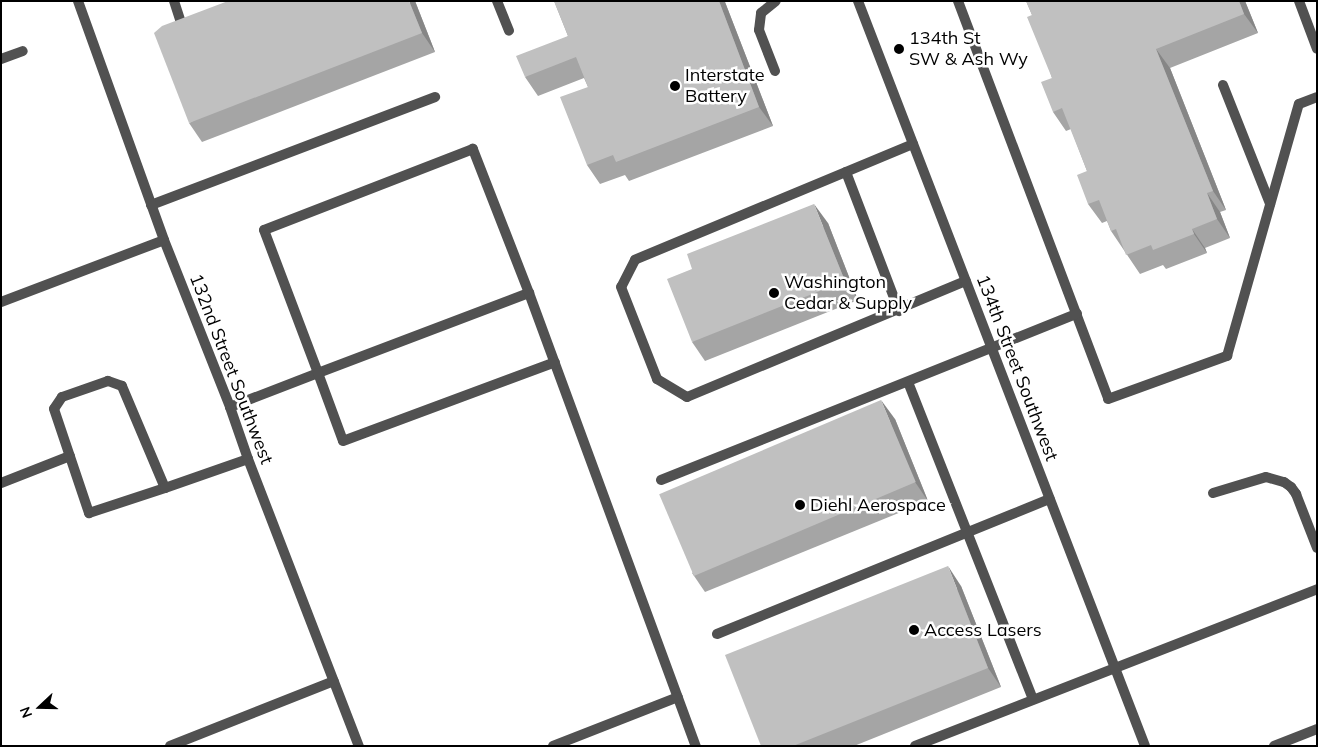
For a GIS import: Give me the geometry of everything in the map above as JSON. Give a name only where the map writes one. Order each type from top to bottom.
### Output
[{"type":"street","points":[[174,1],[186,37]]},
{"type":"street","points":[[497,1],[509,31]]},
{"type":"street","points":[[775,71],[760,30],[761,13],[776,1]]},
{"type":"street","name":"134th Street Southwest","points":[[858,1],[1146,746]]},
{"type":"street","points":[[958,1],[1108,399],[1227,356],[1299,104],[1317,97]]},
{"type":"street","points":[[1299,1],[1317,49]]},
{"type":"street","name":"132nd Street Southwest","points":[[80,2],[164,240],[230,407],[248,459],[359,746]]},
{"type":"street","points":[[1,60],[23,51]]},
{"type":"street","points":[[1223,84],[1270,204]]},
{"type":"street","points":[[152,204],[435,97]]},
{"type":"street","points":[[913,144],[635,260],[621,287],[657,379],[687,397],[899,311],[966,281]]},
{"type":"street","points":[[555,362],[343,441],[264,230],[473,149],[555,362],[696,746]]},
{"type":"street","points":[[846,172],[899,311]]},
{"type":"street","points":[[1,302],[164,240]]},
{"type":"street","points":[[230,407],[529,294]]},
{"type":"street","points":[[661,480],[1076,314]]},
{"type":"street","points":[[165,488],[122,386],[108,381],[62,397],[54,409],[89,513],[165,488],[248,459]]},
{"type":"street","points":[[908,382],[1033,699]]},
{"type":"street","points":[[1,483],[70,456]]},
{"type":"street","points":[[1213,493],[1261,478],[1276,479],[1284,482],[1296,494],[1317,548]]},
{"type":"street","points":[[717,634],[1050,498]]},
{"type":"street","points":[[915,746],[1115,666],[1317,589]]},
{"type":"street","points":[[170,746],[334,682]]},
{"type":"street","points":[[553,746],[678,697]]},
{"type":"street","points":[[1274,746],[1317,729]]},
{"type":"building","points":[[228,1],[409,1],[422,33],[189,123],[154,33],[162,26]]},
{"type":"building","name":"Interstate Battery","points":[[554,1],[719,1],[759,107],[616,162],[613,155],[587,165],[560,97],[588,87],[576,57],[525,77],[516,56],[568,36]]},
{"type":"building","points":[[1026,1],[1239,1],[1244,14],[1156,49],[1213,191],[1207,193],[1217,219],[1192,229],[1194,234],[1153,250],[1151,245],[1126,255],[1116,229],[1111,231],[1099,200],[1088,204],[1077,175],[1087,171],[1062,108],[1053,112],[1041,82],[1052,78],[1027,17],[1032,15]]},
{"type":"building","name":"Washington Cedar & Supply","points":[[814,204],[845,281],[692,342],[667,279],[692,269],[687,254]]},
{"type":"building","name":"Diehl Aerospace","points":[[881,400],[916,482],[694,576],[659,494]]},
{"type":"building","name":"Access Lasers","points":[[948,566],[988,668],[793,746],[761,746],[725,655]]},
{"type":"place","name":"134th St SW & Ash Wy","points":[[899,49]]},
{"type":"place","name":"Interstate Battery","points":[[675,86]]},
{"type":"place","name":"Washington Cedar & Supply","points":[[774,293]]},
{"type":"place","name":"Diehl Aerospace","points":[[800,505]]},
{"type":"place","name":"Access Lasers","points":[[914,630]]}]
